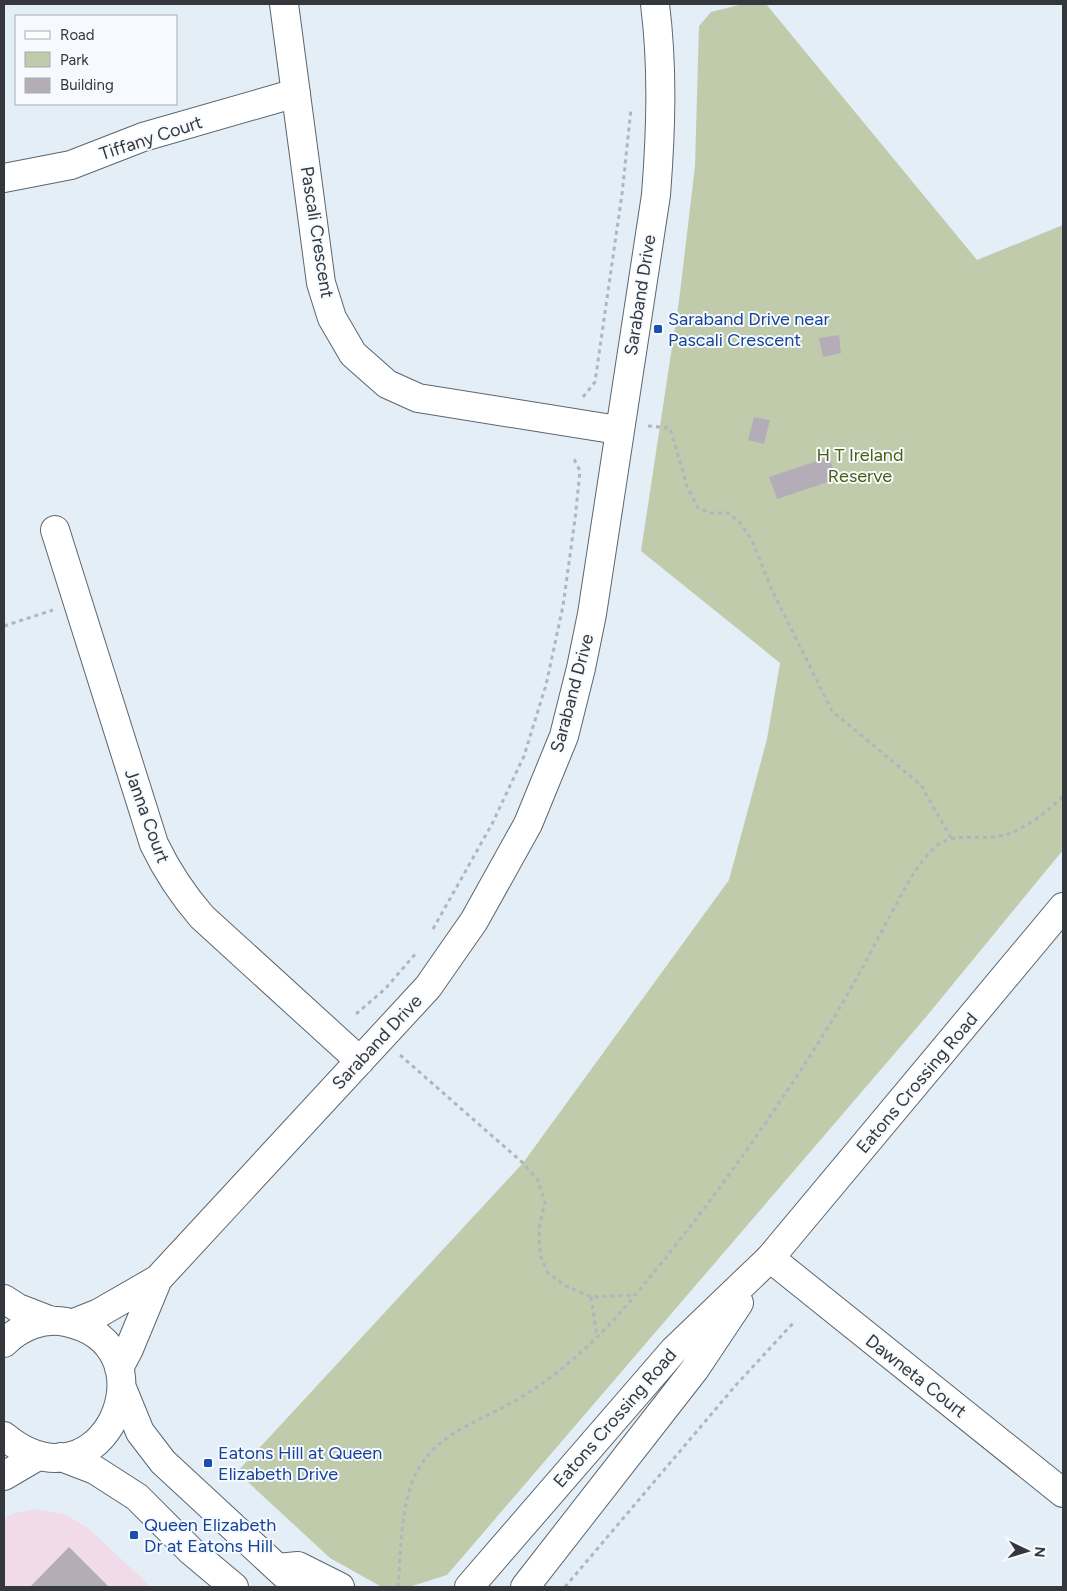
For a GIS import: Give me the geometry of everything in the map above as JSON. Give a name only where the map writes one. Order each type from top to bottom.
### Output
[{"type":"street","name":"Pascali Crescent","points":[[284,4],[321,283],[332,318],[353,354],[386,384],[418,398],[618,430]]},
{"type":"street","name":"Saraband Drive","points":[[4,1343],[12,1334],[30,1325],[62,1322],[99,1314],[158,1280],[428,987],[474,921],[528,824],[564,736],[592,614],[618,430],[656,195],[661,130],[660,50],[655,4]]},
{"type":"street","name":"Tiffany Court","points":[[4,178],[71,165],[143,137],[296,93]]},
{"type":"street","name":"Janna Court","points":[[55,530],[154,844],[166,870],[184,896],[202,917],[360,1061]]},
{"type":"street","name":"Eatons Crossing Road","points":[[524,1587],[695,1369],[770,1258],[1063,907]]},
{"type":"street","name":"Eatons Crossing Road","points":[[469,1587],[674,1350],[770,1258]]},
{"type":"street","name":"Dawneta Court","points":[[770,1258],[1063,1493]]},
{"type":"street","name":"Saraband Drive","points":[[4,1476],[49,1457],[80,1452],[98,1442],[111,1427],[119,1408],[120,1378],[129,1349],[158,1280]]},
{"type":"street","points":[[4,1298],[18,1308],[94,1333],[104,1343],[120,1378],[140,1432],[158,1457],[298,1587]]},
{"type":"street","points":[[4,1436],[18,1448],[95,1470],[137,1497],[191,1552],[234,1587]]},
{"type":"street","points":[[278,1568],[298,1566],[340,1587]]},
{"type":"path","points":[[583,397],[595,382],[622,194],[632,104]]},
{"type":"path","points":[[648,426],[670,428],[687,486],[698,508],[711,513],[729,514],[740,522],[752,540],[771,588],[832,711],[921,785],[951,838]]},
{"type":"path","points":[[430,934],[492,824],[524,756],[546,685],[563,606],[575,519],[580,470],[574,459]]},
{"type":"path","points":[[4,626],[78,602]]},
{"type":"path","points":[[398,1587],[405,1509],[414,1478],[430,1452],[453,1432],[522,1397],[566,1365],[597,1337],[635,1295],[691,1226],[776,1107],[860,972],[913,874],[933,848],[951,838],[1005,835],[1048,812],[1063,796]]},
{"type":"path","points":[[356,1014],[385,989],[419,950]]},
{"type":"path","points":[[381,1038],[523,1163],[538,1180],[545,1202],[539,1228],[540,1255],[548,1273],[564,1285],[591,1297],[635,1295]]},
{"type":"path","points":[[591,1297],[597,1337]]},
{"type":"path","points":[[565,1587],[736,1385],[795,1321]]},
{"type":"shaded area","points":[[35,1509],[64,1514],[88,1528],[151,1587],[4,1587],[4,1522],[11,1514]]},
{"type":"green space","name":"H T Ireland Reserve","points":[[743,4],[766,4],[977,260],[1063,225],[1063,850],[926,1017],[447,1575],[409,1587],[380,1586],[330,1558],[237,1472],[523,1163],[729,880],[767,739],[780,663],[641,551],[679,301],[695,166],[699,26],[711,12]]},
{"type":"building","points":[[839,335],[841,353],[823,357],[819,338]]},
{"type":"building","points":[[754,417],[770,420],[764,444],[748,440]]},
{"type":"building","points":[[829,457],[837,479],[777,499],[769,477]]},
{"type":"building","points":[[69,1547],[109,1587],[30,1587]]},
{"type":"place","name":"Saraband Drive near Pascali Crescent","points":[[658,329]]},
{"type":"place","name":"Eatons Hill at Queen Elizabeth Drive","points":[[208,1463]]},
{"type":"place","name":"Queen Elizabeth Dr at Eatons Hill","points":[[134,1535]]}]
